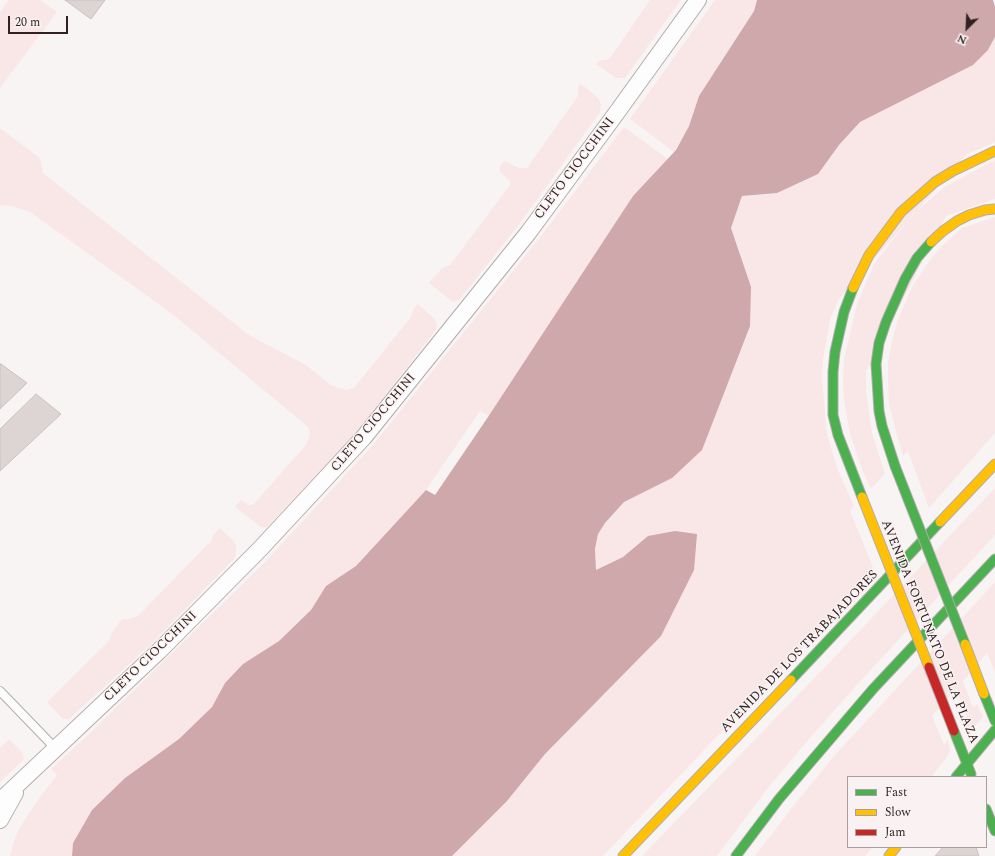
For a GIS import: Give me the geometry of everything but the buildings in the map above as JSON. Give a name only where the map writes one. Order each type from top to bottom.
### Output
[{"type":"main road","name":"AVENIDA FORTUNATO DE LA PLAZA","points":[[973,776],[838,435],[833,415],[833,372],[835,352],[844,312],[850,295],[869,255],[881,238],[901,212],[935,182],[953,171],[995,151]]},
{"type":"main road","points":[[995,208],[969,215],[943,231],[917,258],[888,315],[879,343],[876,364],[878,411],[895,466],[995,721]]},
{"type":"main road","name":"AVENIDA DE LOS TRABAJADORES","points":[[623,856],[995,464]]},
{"type":"main road","points":[[736,856],[779,799],[820,749],[873,689],[995,559]]},
{"type":"main road","points":[[957,776],[995,730]]},
{"type":"main road","points":[[987,811],[995,831]]},
{"type":"main road","points":[[889,856],[895,848]]},
{"type":"street","name":"CLETO CIOCCHINI","points":[[0,801],[165,645],[260,549],[364,437],[528,233],[698,0]]},
{"type":"street","points":[[0,820],[6,807],[23,780]]},
{"type":"lane","points":[[0,691],[55,748]]},
{"type":"shaded area","points":[[9,0],[40,0],[57,12],[0,88],[0,12]]},
{"type":"shaded area","points":[[650,0],[681,0],[625,78],[616,78],[596,64],[600,60],[610,58]]},
{"type":"shaded area","points":[[715,0],[757,0],[754,11],[699,96],[689,126],[674,152],[630,119]]},
{"type":"shaded area","points":[[757,0],[993,0],[995,7],[995,37],[988,50],[973,65],[860,122],[839,145],[818,174],[777,193],[742,196],[731,228],[751,287],[750,326],[702,450],[672,478],[624,502],[605,523],[598,534],[595,549],[596,570],[623,557],[648,536],[675,531],[697,534],[694,570],[661,636],[545,754],[507,801],[452,856],[72,856],[73,843],[92,810],[125,778],[179,739],[212,707],[225,683],[243,664],[279,641],[311,610],[326,586],[356,566],[426,490],[435,495],[633,196],[676,150],[689,126],[699,96],[754,11]]},
{"type":"shaded area","points":[[995,37],[995,142],[967,154],[838,300],[830,320],[823,360],[822,378],[827,435],[838,470],[854,506],[850,511],[873,567],[849,598],[603,856],[452,856],[507,801],[545,754],[648,536],[623,557],[596,570],[595,549],[598,534],[605,523],[624,502],[672,478],[740,252],[731,228],[742,196],[777,193],[839,145],[860,122],[973,65],[988,50]]},
{"type":"shaded area","points":[[580,83],[598,98],[601,104],[600,112],[518,226],[460,299],[454,302],[450,300],[429,283],[442,268],[450,265],[510,185],[510,181],[500,172],[500,166],[504,161],[519,168],[527,168],[578,96],[578,87]]},
{"type":"shaded area","points":[[624,127],[668,159],[633,196],[489,416],[480,411],[426,490],[356,566],[326,586],[311,610],[279,641],[243,664],[225,683],[212,707],[179,739],[125,778],[92,810],[73,843],[72,856],[10,856],[20,827],[57,775],[51,769],[89,734],[265,562],[373,445],[538,240]]},
{"type":"shaded area","points":[[0,128],[40,158],[43,173],[249,335],[306,365],[331,385],[347,390],[354,388],[411,317],[413,310],[418,304],[435,319],[437,325],[436,330],[357,432],[267,527],[261,527],[235,507],[241,500],[248,505],[253,505],[305,446],[309,439],[310,433],[308,427],[171,313],[30,212],[12,206],[0,205]]},
{"type":"shaded area","points":[[995,160],[995,199],[946,216],[866,371],[866,392],[872,433],[885,474],[871,489],[863,472],[850,434],[844,400],[844,359],[857,304],[874,264],[913,214],[946,186]]},
{"type":"shaded area","points":[[995,217],[995,433],[929,508],[908,451],[903,456],[889,404],[888,363],[892,341],[897,322],[912,287],[930,260],[941,247],[962,228]]},
{"type":"shaded area","points":[[995,488],[995,535],[854,688],[802,747],[767,789],[717,856],[642,856],[828,664]]},
{"type":"shaded area","points":[[220,528],[234,541],[236,545],[236,554],[234,559],[150,645],[69,719],[63,719],[47,702],[109,641],[112,632],[122,619],[130,619],[138,616],[211,541],[213,535]]},
{"type":"shaded area","points":[[995,582],[995,672],[987,653],[963,681],[973,708],[977,704],[983,717],[969,733],[964,721],[967,716],[956,689],[932,716],[944,745],[948,740],[950,751],[932,776],[847,776],[847,848],[872,848],[865,856],[755,856],[834,756]]},
{"type":"shaded area","points":[[9,739],[22,752],[24,759],[0,782],[0,748]]},
{"type":"traffic: fast","points":[[895,466],[882,426],[879,411],[876,364],[879,343],[886,322],[905,279],[917,258],[931,242]]},
{"type":"traffic: fast","points":[[853,288],[844,312],[835,352],[833,372],[833,415],[838,435],[862,497]]},
{"type":"traffic: fast","points":[[895,466],[965,644]]},
{"type":"traffic: fast","points":[[791,680],[940,522]]},
{"type":"traffic: fast","points":[[736,856],[779,799],[873,689],[995,559]]},
{"type":"traffic: fast","points":[[984,694],[995,721]]},
{"type":"traffic: fast","points":[[957,776],[995,730]]},
{"type":"traffic: fast","points":[[954,731],[971,774]]},
{"type":"traffic: fast","points":[[987,811],[995,831]]},
{"type":"traffic: slow","points":[[853,288],[869,255],[901,212],[935,182],[953,171],[995,151]]},
{"type":"traffic: slow","points":[[931,242],[957,221],[969,215],[985,210],[995,209]]},
{"type":"traffic: slow","points":[[940,522],[995,464]]},
{"type":"traffic: slow","points":[[862,497],[929,667]]},
{"type":"traffic: slow","points":[[965,644],[984,694]]},
{"type":"traffic: slow","points":[[623,856],[791,680]]},
{"type":"traffic: slow","points":[[889,856],[895,848]]},
{"type":"traffic: jam","points":[[929,667],[954,731]]}]
